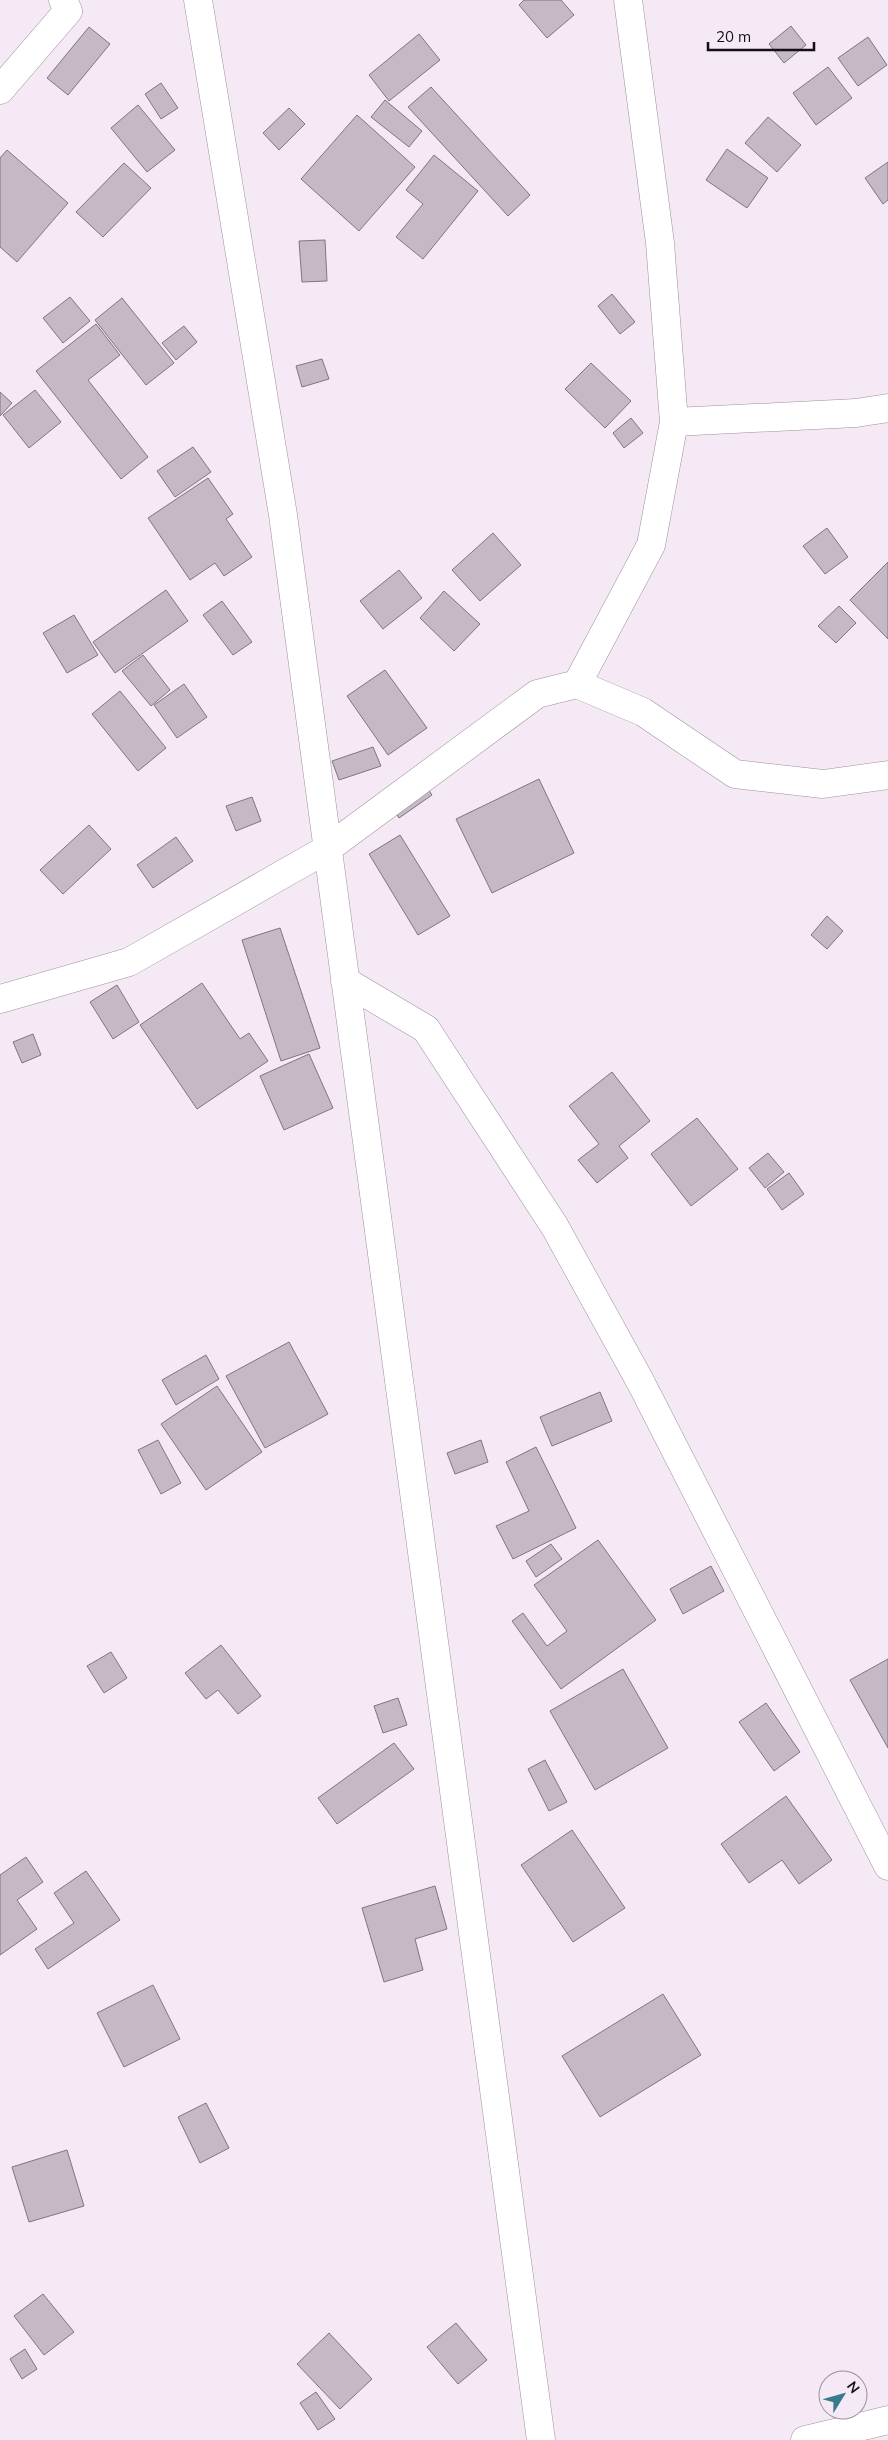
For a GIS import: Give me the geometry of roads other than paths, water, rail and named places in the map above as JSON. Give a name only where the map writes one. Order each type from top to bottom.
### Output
[{"type":"street","points":[[198,0],[283,516],[541,2440]]},
{"type":"street","points":[[577,684],[651,545],[674,422],[660,243],[628,0]]},
{"type":"street","points":[[0,90],[69,4]]},
{"type":"street","points":[[674,422],[856,413],[888,408]]},
{"type":"street","points":[[0,999],[129,962],[327,849],[537,694],[577,684],[643,712],[735,774],[823,784],[888,775]]},
{"type":"street","points":[[345,981],[426,1030],[555,1227],[640,1381],[888,1866]]},
{"type":"street","points":[[805,2440],[888,2420]]}]
